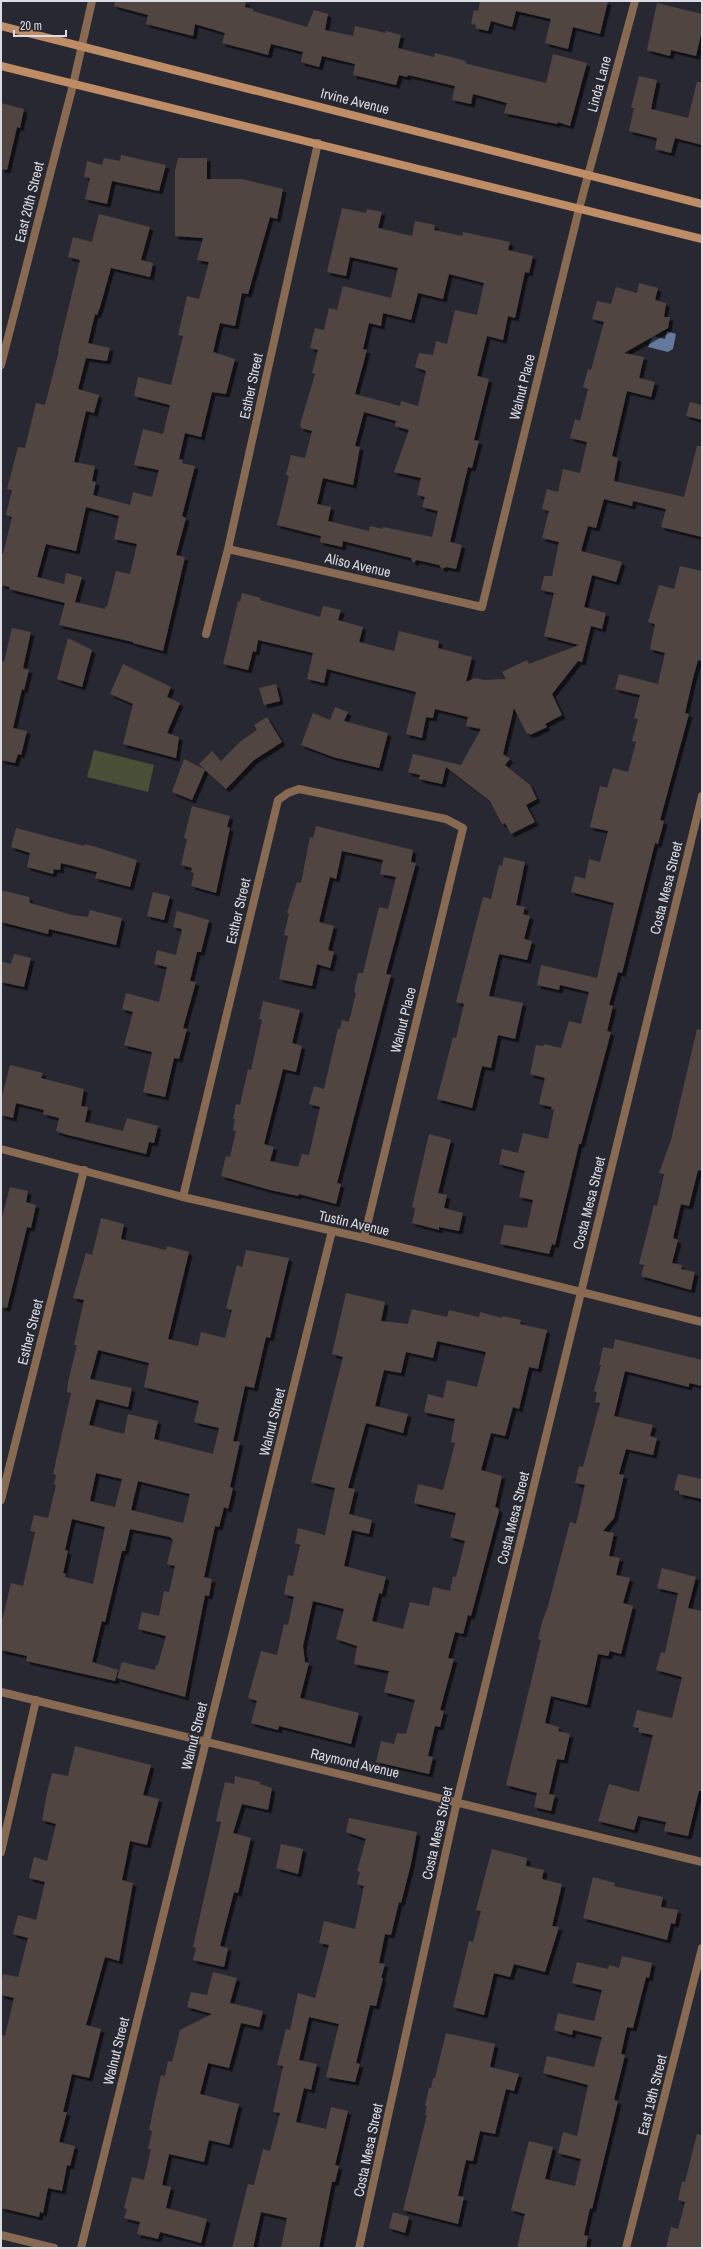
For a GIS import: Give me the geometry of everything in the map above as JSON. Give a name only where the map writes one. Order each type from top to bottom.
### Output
[{"type":"main road","name":"Irvine Avenue","points":[[1,26],[82,45],[190,75],[588,173],[702,204]]},
{"type":"main road","points":[[1,66],[702,239]]},
{"type":"street","name":"East 20th Street","points":[[1,364],[3,351],[73,85],[92,1]]},
{"type":"street","name":"Linda Lane","points":[[588,173],[635,1]]},
{"type":"street","name":"Esther Street","points":[[206,634],[228,548],[318,143]]},
{"type":"street","name":"Walnut Place","points":[[482,608],[588,173]]},
{"type":"street","name":"Aliso Avenue","points":[[228,548],[482,608]]},
{"type":"street","name":"Esther Street","points":[[183,1197],[278,800],[288,793],[299,789],[446,819]]},
{"type":"street","name":"Costa Mesa Street","points":[[359,2248],[457,1801],[702,796]]},
{"type":"street","name":"Walnut Place","points":[[364,1238],[463,828],[446,819]]},
{"type":"street","name":"Tustin Avenue","points":[[1,1149],[183,1197],[364,1238],[702,1322]]},
{"type":"street","name":"Esther Street","points":[[1,1500],[84,1170]]},
{"type":"street","name":"Walnut Street","points":[[81,2248],[332,1231]]},
{"type":"street","name":"Raymond Avenue","points":[[1,1692],[457,1801],[702,1862]]},
{"type":"street","points":[[1,1852],[36,1700]]},
{"type":"street","name":"East 19th Street","points":[[626,2248],[702,1948]]},
{"type":"street","points":[[1,2235],[54,2248]]},
{"type":"green space","points":[[94,750],[154,765],[148,792],[87,777]]},
{"type":"water","points":[[667,331],[676,334],[673,349],[668,352],[648,347],[653,336],[665,339]]},
{"type":"building","points":[[115,1],[246,1],[245,7],[253,9],[253,11],[307,27],[314,10],[328,14],[325,30],[353,36],[355,26],[386,33],[386,31],[401,35],[398,48],[434,57],[435,53],[466,61],[465,63],[472,65],[546,83],[553,54],[587,63],[570,126],[558,122],[557,124],[504,113],[507,103],[473,94],[471,104],[452,100],[455,86],[408,75],[407,77],[399,75],[396,85],[353,75],[355,64],[322,56],[319,67],[301,62],[303,52],[271,44],[268,55],[222,43],[225,33],[195,24],[193,36],[146,24],[148,15],[114,6]]},
{"type":"building","points":[[480,1],[608,1],[600,34],[573,27],[568,49],[545,43],[551,19],[516,11],[512,27],[491,21],[488,31],[475,28],[476,25],[471,24],[474,10],[478,11]]},
{"type":"building","points":[[657,3],[702,14],[702,30],[696,56],[671,50],[670,56],[647,50]]},
{"type":"building","points":[[639,76],[657,80],[651,109],[688,118],[697,82],[702,82],[702,145],[675,138],[671,153],[655,149],[657,138],[629,131],[634,108],[631,108]]},
{"type":"building","points":[[1,103],[24,109],[20,128],[17,127],[7,170],[1,169]]},
{"type":"building","points":[[121,155],[166,165],[159,191],[112,181],[107,204],[85,199],[90,178],[84,177],[87,161],[102,165],[104,158],[120,161]]},
{"type":"building","points":[[178,158],[207,158],[207,179],[242,179],[283,189],[277,219],[270,217],[248,294],[242,293],[235,326],[220,323],[213,352],[235,359],[226,394],[212,392],[201,437],[185,433],[179,459],[183,460],[182,463],[195,466],[182,516],[186,518],[176,555],[185,557],[163,651],[133,642],[59,625],[65,603],[9,589],[10,587],[1,585],[1,554],[3,554],[12,517],[6,515],[12,490],[7,489],[18,447],[25,448],[36,403],[45,405],[80,260],[68,257],[73,237],[92,242],[99,214],[150,227],[141,260],[153,263],[150,277],[111,268],[100,307],[97,315],[95,314],[88,343],[110,348],[107,361],[86,358],[78,389],[99,395],[94,413],[86,411],[74,462],[95,466],[92,481],[96,482],[93,495],[130,505],[133,492],[152,497],[159,470],[134,465],[143,429],[163,434],[170,405],[134,396],[138,377],[171,385],[183,336],[178,335],[187,296],[199,299],[209,262],[197,260],[203,238],[175,236],[175,171]],"holes":[[[86,507],[119,516],[114,539],[137,544],[130,574],[116,571],[107,607],[105,606],[105,609],[75,602],[82,577],[66,573],[64,584],[37,577],[46,544],[76,551]]]},
{"type":"building","points":[[342,208],[366,213],[367,209],[382,212],[378,228],[412,236],[415,221],[435,225],[434,230],[462,236],[463,232],[510,242],[508,250],[533,256],[529,273],[525,272],[515,318],[508,316],[503,340],[487,336],[477,376],[489,379],[474,440],[479,441],[472,468],[468,467],[450,542],[462,545],[456,569],[446,567],[442,569],[439,565],[417,560],[413,563],[411,558],[343,541],[342,547],[320,542],[321,536],[277,525],[289,476],[286,475],[291,455],[305,458],[312,431],[301,428],[300,425],[315,374],[312,373],[318,350],[310,348],[315,328],[324,330],[329,308],[337,310],[343,286],[391,298],[398,268],[350,257],[346,276],[327,272]],"holes":[[[449,274],[484,283],[477,315],[455,310],[447,344],[436,341],[433,355],[419,353],[415,367],[426,371],[418,406],[401,401],[400,406],[355,394],[367,350],[363,349],[369,323],[381,326],[383,313],[411,320],[418,293],[443,299]],[[364,412],[396,421],[395,426],[409,430],[394,472],[421,478],[417,495],[425,497],[422,507],[438,511],[432,537],[383,527],[382,529],[370,526],[369,531],[328,521],[331,507],[317,504],[323,478],[353,485],[360,447],[355,446]]]},
{"type":"building","points":[[639,283],[658,288],[655,300],[666,303],[664,317],[670,317],[668,328],[624,353],[644,357],[639,378],[655,382],[651,397],[627,391],[612,456],[618,458],[614,481],[684,497],[697,446],[702,446],[702,537],[661,527],[666,509],[633,501],[632,506],[604,499],[596,528],[588,526],[581,551],[622,562],[616,582],[592,575],[584,607],[606,613],[602,629],[591,626],[582,662],[578,661],[552,694],[562,715],[545,724],[547,727],[530,735],[529,733],[527,734],[514,708],[503,754],[510,759],[505,765],[530,785],[537,799],[526,805],[535,822],[511,834],[505,823],[502,824],[490,801],[446,767],[442,784],[419,779],[420,775],[408,772],[413,754],[461,765],[481,729],[466,726],[468,717],[435,709],[433,718],[426,717],[422,738],[406,734],[416,692],[327,669],[324,683],[307,679],[313,653],[258,640],[256,652],[253,651],[248,670],[223,664],[238,601],[240,602],[242,593],[261,598],[260,600],[320,617],[323,606],[341,610],[338,620],[363,627],[359,642],[394,651],[399,631],[439,641],[438,648],[472,657],[466,682],[475,678],[484,680],[506,679],[502,672],[527,660],[529,664],[579,645],[544,636],[554,593],[541,590],[544,576],[552,576],[559,542],[542,538],[549,511],[542,509],[547,489],[558,492],[563,469],[580,473],[587,442],[570,438],[575,419],[580,421],[588,389],[583,387],[588,369],[591,370],[604,322],[592,319],[597,301],[611,304],[616,287],[637,293]]},
{"type":"building","points":[[690,402],[702,405],[702,420],[686,416]]},
{"type":"building","points":[[680,566],[702,571],[702,661],[698,660],[693,678],[685,713],[689,714],[660,820],[664,821],[658,844],[655,843],[622,973],[618,972],[609,1005],[613,1006],[607,1031],[611,1032],[581,1144],[579,1144],[555,1245],[552,1244],[549,1254],[500,1244],[504,1225],[527,1228],[533,1200],[519,1197],[525,1171],[499,1164],[502,1149],[518,1153],[523,1133],[548,1139],[554,1110],[551,1109],[552,1107],[539,1104],[545,1078],[530,1074],[536,1045],[543,1046],[544,1044],[561,1048],[569,1021],[581,1024],[589,992],[560,985],[559,990],[537,985],[541,965],[597,978],[614,903],[571,892],[575,876],[585,879],[589,859],[600,862],[608,831],[590,827],[600,786],[607,788],[613,768],[628,772],[636,742],[632,741],[638,719],[634,718],[640,695],[615,689],[619,674],[658,684],[665,653],[650,649],[655,624],[648,622],[659,585],[674,589]]},
{"type":"building","points":[[12,628],[31,632],[23,668],[29,670],[24,690],[22,689],[13,728],[27,731],[21,755],[18,754],[15,763],[1,760],[1,661],[4,662]]},
{"type":"building","points":[[68,638],[92,650],[82,687],[57,679]]},
{"type":"building","points":[[123,664],[171,687],[167,697],[180,703],[167,733],[179,737],[176,758],[123,744],[133,704],[110,694]]},
{"type":"building","points":[[276,684],[280,701],[264,705],[259,688]]},
{"type":"building","points":[[335,707],[348,712],[344,721],[388,733],[379,768],[333,757],[301,745],[313,713],[330,720]]},
{"type":"building","points":[[267,717],[282,742],[254,760],[226,789],[205,770],[192,800],[172,792],[184,759],[204,769],[199,764],[212,751],[221,761],[241,741],[257,730],[254,725]]},
{"type":"building","points":[[192,806],[230,816],[227,827],[230,828],[216,893],[191,886],[194,873],[191,872],[192,868],[181,865],[187,839],[184,838]]},
{"type":"building","points":[[316,826],[413,850],[411,862],[416,863],[386,974],[391,975],[337,1183],[341,1184],[336,1204],[299,1194],[298,1196],[270,1190],[221,1176],[226,1156],[230,1157],[236,1131],[233,1130],[235,1119],[233,1119],[236,1104],[240,1105],[248,1069],[251,1070],[262,1020],[259,1019],[263,1001],[300,1010],[292,1043],[302,1046],[296,1072],[283,1069],[264,1144],[274,1147],[270,1161],[298,1167],[302,1154],[309,1155],[320,1107],[309,1104],[314,1086],[324,1089],[338,1028],[340,1029],[342,1020],[349,1022],[356,993],[354,992],[358,973],[363,973],[379,907],[388,909],[396,877],[380,874],[383,860],[342,851],[336,879],[330,877],[319,922],[334,926],[328,950],[334,952],[330,968],[317,964],[312,986],[279,979],[288,936],[284,935],[289,914],[287,913],[297,882],[301,883],[310,837],[313,838]]},
{"type":"building","points":[[16,828],[84,846],[85,844],[137,860],[130,887],[95,878],[97,872],[61,863],[60,870],[54,869],[53,874],[27,867],[30,853],[11,847]]},
{"type":"building","points":[[504,857],[525,862],[516,905],[525,907],[523,914],[530,916],[524,939],[532,941],[527,960],[499,954],[489,996],[523,1003],[515,1039],[498,1035],[491,1068],[482,1066],[472,1108],[437,1099],[453,1037],[456,1038],[464,1004],[456,1002],[483,897],[491,899],[499,865],[502,866]]},
{"type":"building","points":[[1,890],[29,897],[30,903],[72,915],[88,917],[90,910],[122,918],[116,945],[49,929],[48,934],[1,922]]},
{"type":"building","points":[[153,892],[170,896],[164,920],[147,916]]},
{"type":"building","points":[[177,911],[209,920],[201,952],[197,952],[190,981],[196,982],[183,1028],[187,1029],[179,1059],[174,1058],[165,1097],[143,1092],[152,1052],[124,1045],[133,1012],[122,1009],[126,993],[159,1002],[167,967],[154,964],[157,950],[176,955],[182,929],[173,927]]},
{"type":"building","points":[[14,954],[31,958],[24,987],[1,982],[1,961],[11,964]]},
{"type":"building","points":[[697,1029],[702,1030],[702,1171],[698,1170],[689,1206],[681,1204],[673,1238],[678,1240],[672,1263],[682,1265],[681,1269],[695,1272],[691,1290],[641,1276],[644,1265],[639,1264],[654,1205],[657,1206],[664,1174],[659,1173],[671,1140]]},
{"type":"building","points":[[10,1065],[43,1073],[41,1078],[84,1089],[81,1106],[88,1107],[85,1122],[123,1131],[127,1118],[158,1126],[154,1143],[149,1142],[146,1154],[64,1134],[56,1131],[59,1118],[43,1114],[44,1110],[16,1103],[13,1118],[1,1115],[1,1100]]},
{"type":"building","points":[[429,1134],[451,1140],[438,1193],[447,1195],[444,1208],[463,1213],[459,1231],[439,1227],[439,1230],[412,1223],[415,1208],[412,1207]]},
{"type":"building","points":[[10,1187],[28,1191],[26,1202],[36,1205],[31,1228],[27,1227],[7,1308],[1,1307],[1,1221]]},
{"type":"building","points":[[101,1218],[124,1224],[121,1239],[166,1250],[167,1246],[189,1252],[168,1339],[198,1346],[201,1332],[225,1338],[232,1310],[226,1308],[237,1265],[242,1267],[246,1250],[289,1258],[270,1338],[266,1337],[254,1388],[245,1386],[233,1441],[240,1442],[230,1487],[233,1488],[228,1509],[224,1507],[219,1527],[215,1526],[204,1577],[212,1579],[209,1596],[205,1595],[185,1697],[117,1678],[122,1662],[155,1670],[156,1665],[158,1665],[166,1636],[138,1629],[142,1612],[159,1616],[164,1591],[169,1592],[175,1566],[167,1564],[173,1540],[170,1537],[130,1529],[125,1551],[122,1551],[105,1622],[102,1621],[92,1662],[118,1670],[115,1681],[26,1661],[27,1656],[1,1650],[1,1625],[11,1583],[23,1586],[35,1532],[30,1531],[34,1515],[48,1518],[56,1485],[54,1484],[56,1475],[53,1474],[71,1393],[67,1392],[68,1382],[77,1345],[74,1345],[84,1300],[73,1298],[86,1253],[92,1255]],"holes":[[[98,1350],[149,1363],[144,1387],[199,1401],[194,1422],[219,1428],[213,1454],[154,1439],[158,1421],[128,1414],[124,1434],[89,1425],[96,1399],[128,1407],[132,1388],[90,1379]],[[96,1473],[122,1479],[115,1507],[90,1501]],[[138,1481],[190,1494],[183,1523],[131,1510]],[[72,1519],[105,1527],[93,1584],[65,1577],[66,1574],[63,1573],[68,1551],[65,1550]]]},
{"type":"building","points":[[346,1293],[385,1302],[381,1321],[408,1324],[412,1309],[447,1317],[449,1310],[479,1317],[480,1312],[502,1318],[503,1316],[521,1320],[520,1324],[547,1330],[538,1369],[529,1367],[519,1409],[513,1407],[505,1436],[491,1433],[481,1470],[502,1476],[495,1507],[498,1508],[499,1511],[471,1616],[468,1615],[463,1634],[455,1632],[448,1658],[454,1659],[440,1710],[444,1711],[440,1727],[435,1726],[428,1756],[433,1757],[429,1774],[376,1762],[381,1741],[394,1744],[397,1733],[406,1734],[415,1700],[384,1692],[389,1671],[354,1664],[357,1646],[336,1639],[344,1609],[313,1601],[303,1646],[305,1662],[309,1663],[300,1698],[359,1713],[351,1744],[279,1726],[278,1730],[251,1723],[257,1701],[248,1698],[261,1651],[277,1655],[284,1624],[288,1625],[294,1597],[284,1594],[288,1575],[293,1576],[300,1545],[295,1543],[298,1528],[325,1535],[335,1488],[311,1482],[343,1357],[332,1354]],"holes":[[[437,1341],[486,1352],[477,1387],[447,1380],[443,1398],[428,1394],[424,1412],[455,1419],[451,1442],[455,1443],[443,1490],[418,1484],[414,1503],[456,1513],[450,1537],[465,1541],[456,1577],[453,1576],[450,1591],[433,1587],[429,1606],[410,1602],[403,1629],[372,1621],[379,1593],[382,1594],[386,1577],[344,1566],[352,1530],[369,1534],[372,1520],[349,1514],[355,1489],[348,1488],[366,1423],[403,1433],[408,1414],[375,1406],[384,1370],[401,1373],[406,1352],[433,1358]]]},
{"type":"building","points":[[615,1339],[702,1360],[702,1386],[689,1383],[689,1387],[625,1371],[614,1416],[653,1425],[650,1436],[657,1438],[653,1455],[626,1449],[619,1474],[624,1475],[614,1518],[603,1531],[614,1533],[609,1556],[620,1558],[616,1575],[630,1578],[623,1603],[633,1606],[621,1654],[610,1651],[608,1656],[598,1654],[587,1705],[551,1696],[545,1723],[559,1727],[558,1731],[570,1734],[564,1760],[557,1759],[549,1794],[555,1795],[551,1811],[534,1807],[537,1793],[506,1785],[541,1640],[538,1639],[542,1622],[548,1606],[570,1522],[576,1524],[585,1485],[575,1483],[579,1466],[583,1467],[600,1403],[595,1402],[597,1392],[594,1391],[601,1365],[599,1365],[603,1347],[613,1349]]},
{"type":"building","points":[[678,1474],[702,1479],[702,1499],[679,1494],[679,1491],[674,1490]]},
{"type":"building","points":[[662,1568],[696,1577],[688,1608],[702,1611],[702,1791],[699,1791],[688,1836],[664,1831],[666,1822],[638,1816],[634,1830],[598,1821],[609,1784],[639,1792],[653,1735],[638,1732],[639,1728],[633,1727],[637,1710],[672,1718],[682,1677],[656,1670],[661,1652],[665,1653],[678,1593],[657,1588]]},
{"type":"building","points":[[75,1746],[151,1765],[143,1795],[159,1799],[147,1845],[130,1841],[122,1880],[133,1883],[119,1961],[105,1957],[86,2025],[101,2029],[89,2078],[72,2074],[63,2112],[67,2112],[59,2142],[75,2146],[70,2166],[67,2165],[62,2191],[48,2188],[43,2213],[40,2212],[39,2217],[1,2208],[1,2035],[5,2036],[14,1998],[1,1995],[1,1984],[3,1974],[18,1977],[28,1938],[13,1934],[18,1915],[36,1920],[45,1882],[29,1878],[34,1857],[47,1861],[56,1824],[42,1820],[47,1793],[52,1773],[68,1776]]},
{"type":"building","points":[[235,1776],[260,1782],[260,1784],[272,1788],[268,1810],[242,1804],[233,1833],[251,1838],[238,1893],[234,1892],[220,1946],[228,1948],[224,1967],[193,1960],[196,1948],[193,1947],[221,1822],[216,1821],[225,1782],[234,1784]]},
{"type":"building","points":[[349,1818],[417,1832],[411,1864],[401,1903],[399,1902],[391,1935],[385,1934],[379,1963],[385,1964],[381,1978],[383,1978],[376,2006],[370,2005],[356,2063],[360,2064],[355,2082],[326,2077],[339,2024],[309,2017],[299,2060],[317,2064],[311,2090],[304,2088],[296,2122],[326,2129],[331,2107],[348,2111],[335,2165],[339,2166],[335,2182],[332,2182],[319,2248],[281,2248],[287,2218],[261,2212],[253,2248],[232,2248],[248,2184],[254,2185],[263,2149],[270,2151],[280,2113],[273,2112],[283,2066],[277,2065],[286,2029],[290,2030],[298,1993],[315,1998],[329,1945],[319,1943],[324,1921],[355,1929],[364,1886],[357,1884],[360,1872],[357,1871],[366,1839],[346,1832]]},
{"type":"building","points":[[281,1844],[303,1849],[298,1874],[276,1868]]},
{"type":"building","points":[[492,1849],[527,1858],[526,1866],[544,1870],[542,1879],[562,1884],[552,1926],[559,1927],[545,1972],[514,1964],[510,1977],[494,1973],[484,2015],[453,2007],[469,1941],[473,1942],[481,1911],[476,1910]]},
{"type":"building","points":[[593,1877],[615,1883],[614,1886],[663,1897],[661,1907],[678,1910],[675,1924],[671,1923],[667,1940],[583,1918]]},
{"type":"building","points":[[622,1956],[652,1963],[649,1978],[646,1977],[633,2028],[627,2027],[621,2054],[625,2055],[614,2100],[618,2101],[592,2209],[590,2208],[584,2235],[588,2236],[586,2248],[517,2248],[525,2214],[511,2210],[529,2141],[553,2147],[545,2179],[575,2186],[581,2159],[558,2153],[563,2132],[577,2136],[588,2085],[543,2073],[547,2056],[594,2067],[602,2037],[573,2030],[572,2035],[554,2030],[558,2013],[594,2021],[602,1990],[572,1983],[577,1962],[608,1969],[609,1965],[619,1968]]},
{"type":"building","points":[[213,1972],[237,1978],[230,2003],[263,2011],[259,2027],[241,2023],[229,2068],[208,2063],[200,2094],[239,2104],[229,2145],[209,2140],[204,2162],[169,2154],[162,2185],[171,2187],[166,2208],[207,2219],[201,2243],[160,2232],[158,2239],[137,2234],[140,2222],[124,2218],[127,2209],[124,2208],[132,2177],[144,2180],[151,2149],[148,2149],[152,2131],[149,2130],[161,2075],[165,2076],[168,2061],[172,2062],[180,2030],[212,2014],[187,2007],[191,1992],[207,1995]]},
{"type":"building","points":[[446,2033],[495,2044],[490,2067],[519,2074],[514,2091],[506,2089],[495,2134],[480,2131],[473,2161],[466,2160],[458,2196],[464,2197],[458,2224],[403,2210],[427,2115],[425,2115],[427,2106],[425,2106],[429,2088],[431,2088],[433,2078],[435,2078]]},
{"type":"building","points":[[697,2134],[702,2135],[702,2248],[666,2248],[671,2227],[678,2229],[685,2202],[678,2200],[682,2182],[685,2182]]},
{"type":"building","points":[[393,2212],[409,2217],[405,2233],[389,2228]]}]
